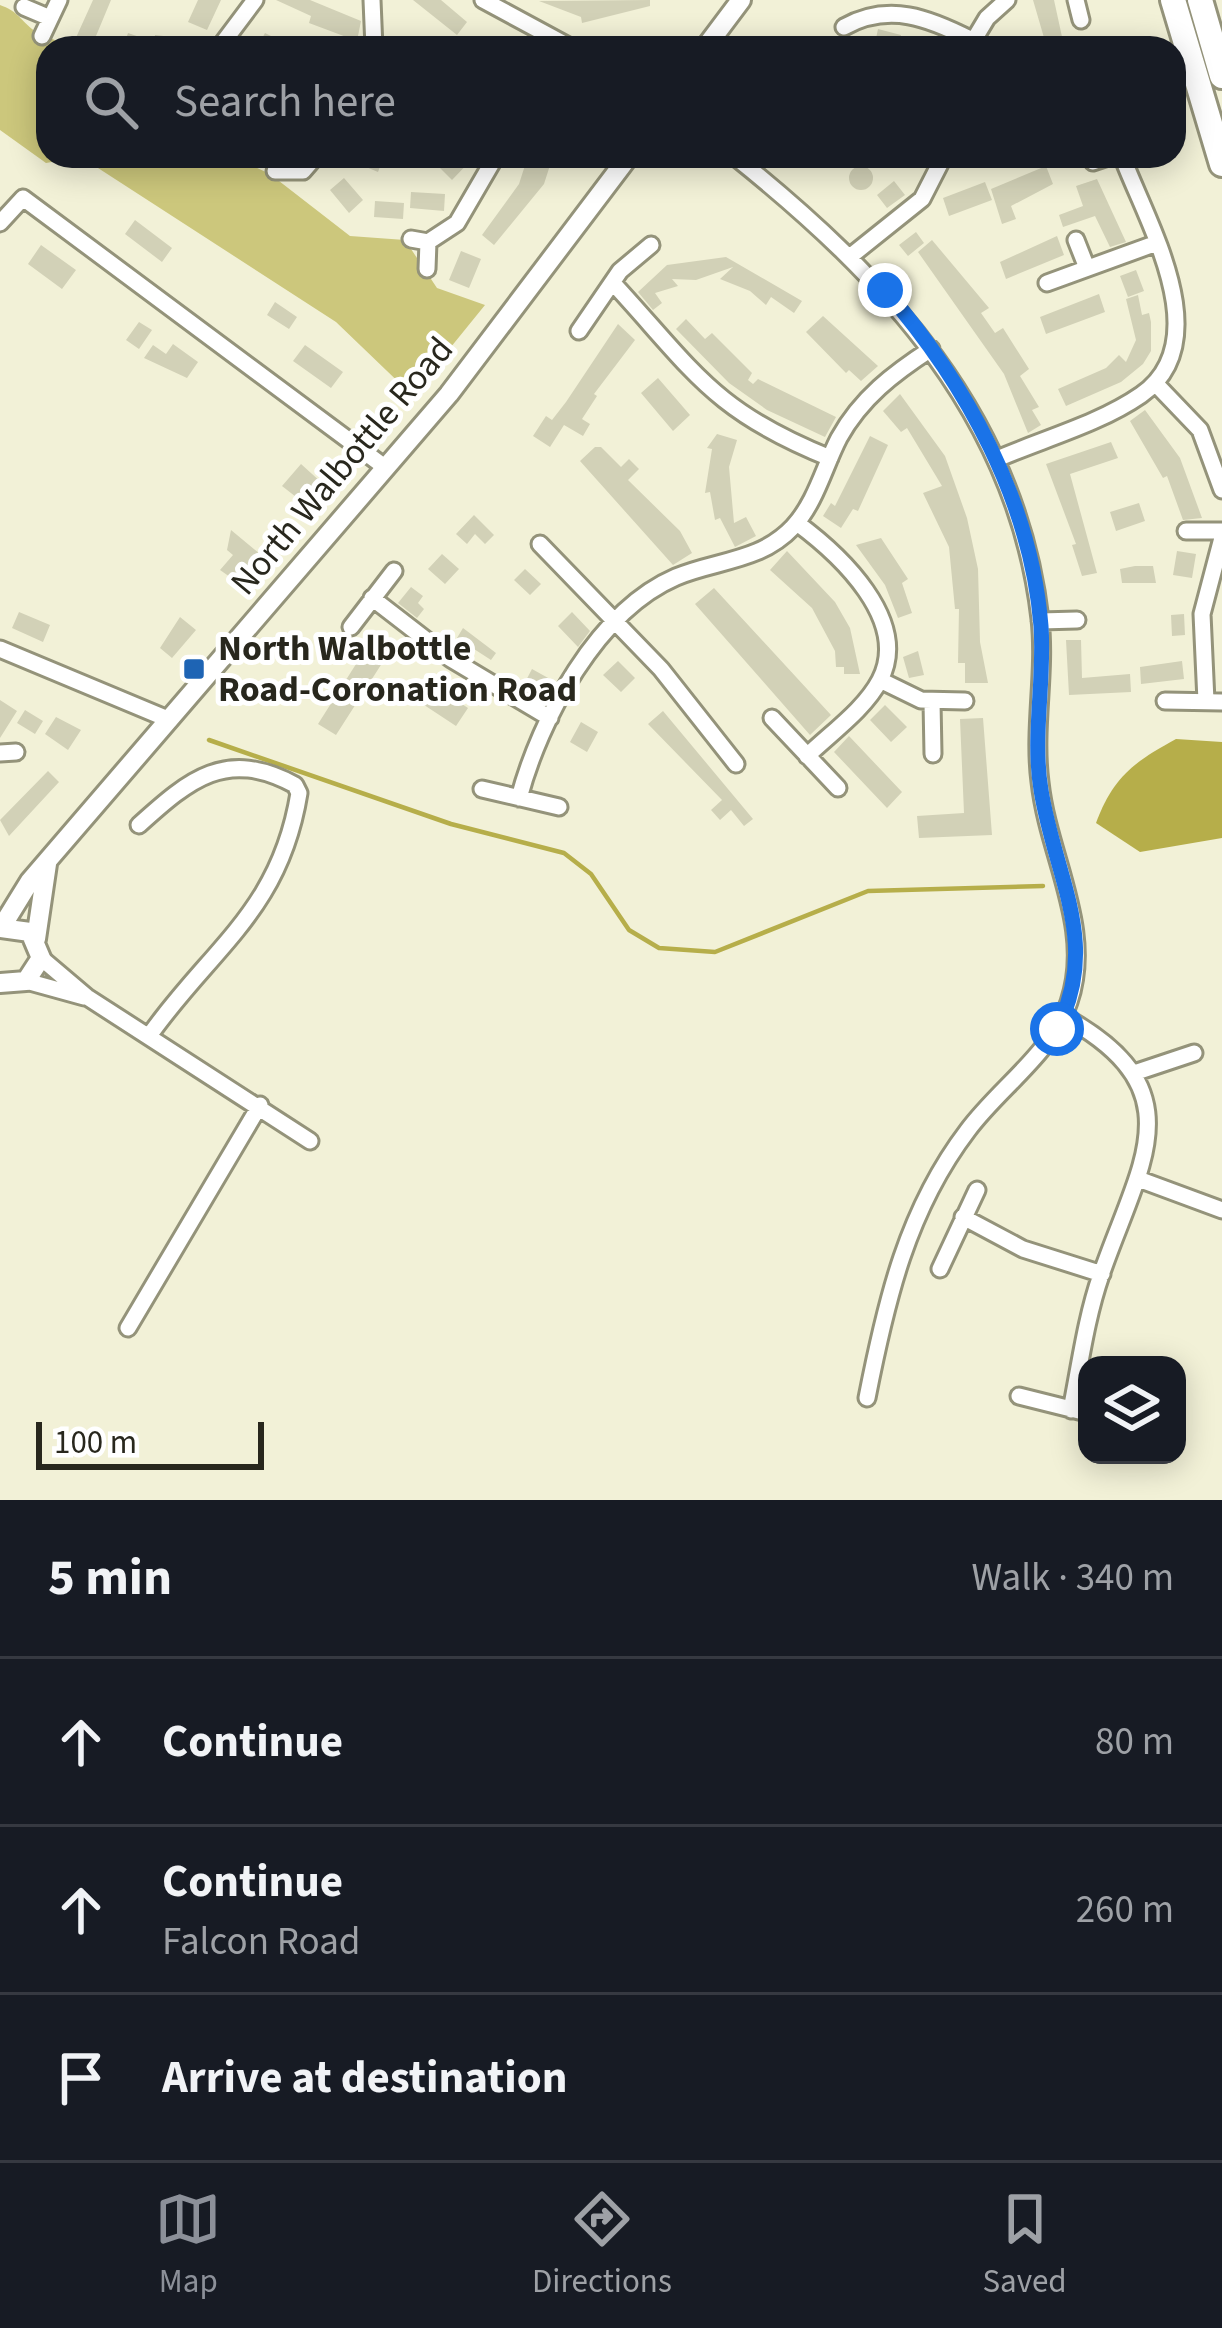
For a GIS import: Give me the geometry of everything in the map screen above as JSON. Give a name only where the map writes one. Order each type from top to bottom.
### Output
[{"type":"highway","points":[[1173,0],[1184,36]]},
{"type":"highway","points":[[1200,0],[1222,76]]},
{"type":"highway","points":[[1186,44],[1222,164]]},
{"type":"street","points":[[42,36],[59,0]]},
{"type":"street","points":[[228,36],[255,0]]},
{"type":"street","points":[[374,36],[375,0]]},
{"type":"street","points":[[483,0],[549,36]]},
{"type":"street","points":[[714,36],[741,0]]},
{"type":"street","points":[[977,36],[1007,0]]},
{"type":"street","points":[[1076,0],[1081,20]]},
{"type":"street","points":[[844,27],[876,6],[932,21],[957,36]]},
{"type":"street","points":[[24,7],[50,18]]},
{"type":"street","points":[[539,36],[541,32]]},
{"type":"street","points":[[275,172],[302,168]]},
{"type":"street","points":[[428,269],[420,240],[457,223],[489,168]]},
{"type":"street","name":"North Walbottle Road","points":[[0,928],[47,864],[386,468],[544,274],[620,168]]},
{"type":"street","points":[[748,168],[852,255],[931,349],[997,459],[1026,541],[1040,621],[1039,779],[1079,951],[1063,1016],[1048,1041],[967,1131],[926,1196],[895,1272],[867,1398]]},
{"type":"street","points":[[852,255],[922,199],[938,168]]},
{"type":"street","points":[[997,459],[1131,402],[1155,383],[1172,351],[1177,320],[1126,168]]},
{"type":"street","points":[[297,172],[303,192]]},
{"type":"street","points":[[0,223],[23,198],[386,468]]},
{"type":"street","points":[[1076,240],[1087,268]]},
{"type":"street","points":[[579,331],[613,283],[651,244]]},
{"type":"street","points":[[1047,283],[1154,244]]},
{"type":"street","points":[[613,283],[685,369],[722,403],[766,430],[830,458]]},
{"type":"street","points":[[519,798],[550,718],[617,622],[662,584],[758,553],[797,523],[871,393],[931,349]]},
{"type":"street","points":[[1155,383],[1200,430],[1222,490]]},
{"type":"street","points":[[797,523],[844,564],[878,613],[886,643],[880,680],[807,756]]},
{"type":"street","points":[[1166,701],[1214,702],[1202,614],[1222,535],[1186,531]]},
{"type":"street","points":[[540,544],[617,622],[736,764]]},
{"type":"street","points":[[351,627],[394,571]]},
{"type":"street","points":[[372,598],[451,659],[550,718]]},
{"type":"street","points":[[1040,621],[1077,620]]},
{"type":"street","points":[[0,649],[170,720]]},
{"type":"street","points":[[880,680],[932,702],[965,701]]},
{"type":"street","points":[[932,702],[933,754]]},
{"type":"street","points":[[772,718],[838,788]]},
{"type":"street","points":[[139,825],[184,784],[208,772],[266,772],[295,785],[298,794],[281,854],[258,906],[227,948],[180,993],[149,1036]]},
{"type":"street","points":[[482,789],[559,807]]},
{"type":"street","points":[[8,984],[39,949],[47,864]]},
{"type":"street","name":"North Walbottle Road","points":[[0,928],[21,928],[39,949]]},
{"type":"street","points":[[39,949],[87,998],[310,1141]]},
{"type":"street","points":[[8,984],[87,998]]},
{"type":"street","points":[[1063,1016],[1104,1040],[1134,1072],[1150,1117],[1141,1180],[1102,1274],[1088,1356]]},
{"type":"street","points":[[1134,1072],[1194,1053]]},
{"type":"street","points":[[128,1328],[260,1106]]},
{"type":"street","points":[[1141,1180],[1222,1210]]},
{"type":"street","points":[[940,1269],[977,1190]]},
{"type":"street","points":[[963,1217],[1023,1249],[1102,1274]]},
{"type":"street","points":[[1019,1396],[1078,1412]]},
{"type":"shaded area","points":[[0,5],[44,36],[36,36],[36,156],[0,130]]},
{"type":"shaded area","points":[[98,168],[257,168],[350,236],[405,240],[437,288],[485,305],[412,395],[336,322]]},
{"type":"shaded area","points":[[1176,739],[1222,742],[1222,838],[1140,852],[1096,823],[1127,772]]},
{"type":"building","points":[[93,0],[111,0],[96,36],[77,36]]},
{"type":"building","points":[[198,0],[221,0],[207,30],[188,22]]},
{"type":"building","points":[[276,0],[310,0],[361,21],[358,36],[344,36],[309,23],[311,16]]},
{"type":"building","points":[[413,0],[441,0],[467,22],[457,35]]},
{"type":"building","points":[[650,0],[650,6],[582,23],[581,17],[539,1]]},
{"type":"building","points":[[1033,0],[1054,0],[1062,36],[1044,36]]},
{"type":"building","points":[[878,29],[901,35],[901,36],[877,36]]},
{"type":"building","points":[[440,168],[464,168],[452,180]]},
{"type":"building","points":[[524,168],[549,168],[544,184],[494,245],[482,235],[519,184]]},
{"type":"building","points":[[868,168],[870,187],[852,187],[852,169]]},
{"type":"building","points":[[1041,168],[1047,168],[1053,184],[1011,206],[1016,219],[1002,224],[991,189]]},
{"type":"building","points":[[344,178],[363,200],[349,213],[330,190]]},
{"type":"building","points":[[1097,179],[1126,242],[1110,247],[1095,216],[1063,227],[1059,215],[1083,206],[1076,186]]},
{"type":"building","points":[[894,181],[905,195],[887,208],[877,195]]},
{"type":"building","points":[[985,182],[992,200],[949,216],[943,198]]},
{"type":"building","points":[[411,192],[445,194],[444,211],[410,208]]},
{"type":"building","points":[[375,201],[404,203],[403,219],[374,217]]},
{"type":"building","points":[[135,220],[172,248],[162,262],[125,234]]},
{"type":"building","points":[[916,232],[924,243],[908,256],[899,245]]},
{"type":"building","points":[[1057,236],[1064,255],[1006,279],[1000,262]]},
{"type":"building","points":[[932,240],[989,308],[981,313],[995,333],[1003,328],[1029,369],[1020,376],[1039,407],[1032,410],[1041,425],[1028,433],[1004,374],[918,252]]},
{"type":"building","points":[[41,245],[76,270],[62,289],[28,264]]},
{"type":"building","points":[[461,251],[481,259],[469,288],[449,280]]},
{"type":"building","points":[[726,257],[802,301],[794,313],[771,297],[766,305],[750,291],[720,279],[733,267],[696,280],[672,279],[678,286],[655,293],[662,303],[653,310],[638,292],[667,265]]},
{"type":"building","points":[[1136,270],[1144,291],[1128,297],[1120,276]]},
{"type":"building","points":[[1099,294],[1105,312],[1046,334],[1040,317]]},
{"type":"building","points":[[1138,295],[1142,315],[1149,313],[1151,322],[1151,351],[1143,364],[1121,382],[1066,406],[1058,389],[1106,368],[1119,355],[1126,362],[1136,340],[1126,299]]},
{"type":"building","points":[[275,302],[297,317],[289,329],[267,315]]},
{"type":"building","points":[[823,316],[878,366],[861,381],[849,370],[846,373],[806,332]]},
{"type":"building","points":[[686,319],[705,339],[712,333],[752,373],[748,380],[753,384],[758,379],[836,417],[825,437],[767,410],[729,383],[676,329]]},
{"type":"building","points":[[139,322],[152,330],[139,349],[126,340]]},
{"type":"building","points":[[618,324],[635,340],[594,394],[582,419],[590,424],[583,436],[564,425],[550,447],[533,436],[546,416],[552,420],[566,402]]},
{"type":"building","points":[[173,344],[198,362],[187,378],[144,358],[153,345],[166,354]]},
{"type":"building","points":[[305,345],[343,372],[331,388],[293,361]]},
{"type":"building","points":[[658,378],[690,415],[673,431],[641,393]]},
{"type":"building","points":[[900,394],[945,456],[967,518],[978,569],[980,642],[988,683],[965,683],[965,663],[958,663],[959,609],[955,609],[949,547],[923,493],[942,486],[907,428],[901,432],[883,411]]},
{"type":"building","points":[[1145,410],[1180,458],[1202,518],[1183,520],[1167,476],[1163,478],[1130,421]]},
{"type":"building","points":[[717,434],[737,440],[729,467],[734,523],[746,517],[756,536],[735,547],[720,518],[715,520],[710,492],[705,493],[712,449],[707,448]]},
{"type":"building","points":[[870,436],[888,445],[858,511],[853,509],[841,528],[823,516],[831,503],[835,506]]},
{"type":"building","points":[[1111,442],[1118,458],[1070,474],[1097,573],[1082,576],[1072,545],[1076,544],[1046,464]]},
{"type":"building","points":[[601,447],[621,467],[629,459],[639,469],[628,480],[680,531],[692,553],[673,565],[580,461]]},
{"type":"building","points":[[301,464],[322,483],[305,504],[282,486]]},
{"type":"building","points":[[1139,503],[1145,521],[1116,531],[1110,512]]},
{"type":"building","points":[[474,515],[494,535],[485,544],[475,534],[467,544],[456,534]]},
{"type":"building","points":[[231,530],[266,559],[243,586],[220,570],[233,555],[227,550]]},
{"type":"building","points":[[881,538],[908,579],[902,583],[912,613],[898,618],[885,585],[856,545]]},
{"type":"building","points":[[787,551],[835,602],[850,628],[860,674],[844,674],[844,667],[836,667],[835,651],[812,608],[770,570]]},
{"type":"building","points":[[1177,551],[1196,554],[1192,578],[1173,575]]},
{"type":"building","points":[[442,554],[459,569],[445,584],[428,569]]},
{"type":"building","points":[[1153,566],[1156,583],[1122,583],[1120,569]]},
{"type":"building","points":[[525,569],[541,584],[530,595],[514,580]]},
{"type":"building","points":[[411,587],[423,596],[418,603],[424,609],[417,618],[398,603]]},
{"type":"building","points":[[714,588],[831,715],[810,735],[695,604]]},
{"type":"building","points":[[19,612],[50,625],[43,642],[12,628]]},
{"type":"building","points":[[572,612],[590,631],[578,647],[558,626]]},
{"type":"building","points":[[1184,614],[1185,635],[1172,636],[1171,615]]},
{"type":"building","points":[[180,617],[196,630],[172,658],[160,648]]},
{"type":"building","points":[[463,628],[496,653],[491,660],[457,638]]},
{"type":"building","points":[[377,631],[395,643],[336,735],[318,724]]},
{"type":"building","points":[[1066,640],[1081,640],[1082,678],[1130,674],[1131,692],[1069,695]]},
{"type":"building","points":[[918,651],[924,675],[909,678],[903,657]]},
{"type":"building","points":[[618,661],[635,678],[621,692],[603,675]]},
{"type":"building","points":[[1182,661],[1184,679],[1141,684],[1140,667]]},
{"type":"building","points":[[532,669],[550,679],[539,698],[522,688]]},
{"type":"building","points":[[427,681],[468,708],[456,726],[415,699]]},
{"type":"building","points":[[0,700],[17,711],[0,738]]},
{"type":"building","points":[[885,705],[907,727],[891,742],[870,720]]},
{"type":"building","points":[[25,710],[43,721],[35,734],[17,723]]},
{"type":"building","points":[[663,711],[753,819],[744,826],[731,810],[720,820],[711,810],[722,800],[648,724]]},
{"type":"building","points":[[56,717],[81,730],[68,750],[45,734]]},
{"type":"building","points":[[983,718],[992,835],[919,838],[917,816],[964,813],[960,719]]},
{"type":"building","points":[[581,722],[598,732],[587,752],[570,742]]},
{"type":"building","points":[[849,736],[902,792],[887,808],[834,752]]},
{"type":"building","points":[[48,771],[59,782],[9,836],[0,820]]},
{"type":"waterway","points":[[209,740],[451,824],[564,853],[591,874],[629,930],[659,948],[715,952],[868,891],[1043,886]]},
{"type":"place","name":"North Walbottle Road-Coronation Road","points":[[194,669]]},
{"type":"route","points":[[885,290],[931,349],[997,459],[1026,541],[1042,649],[1039,779],[1064,894],[1078,933],[1076,975],[1057,1029]]}]
